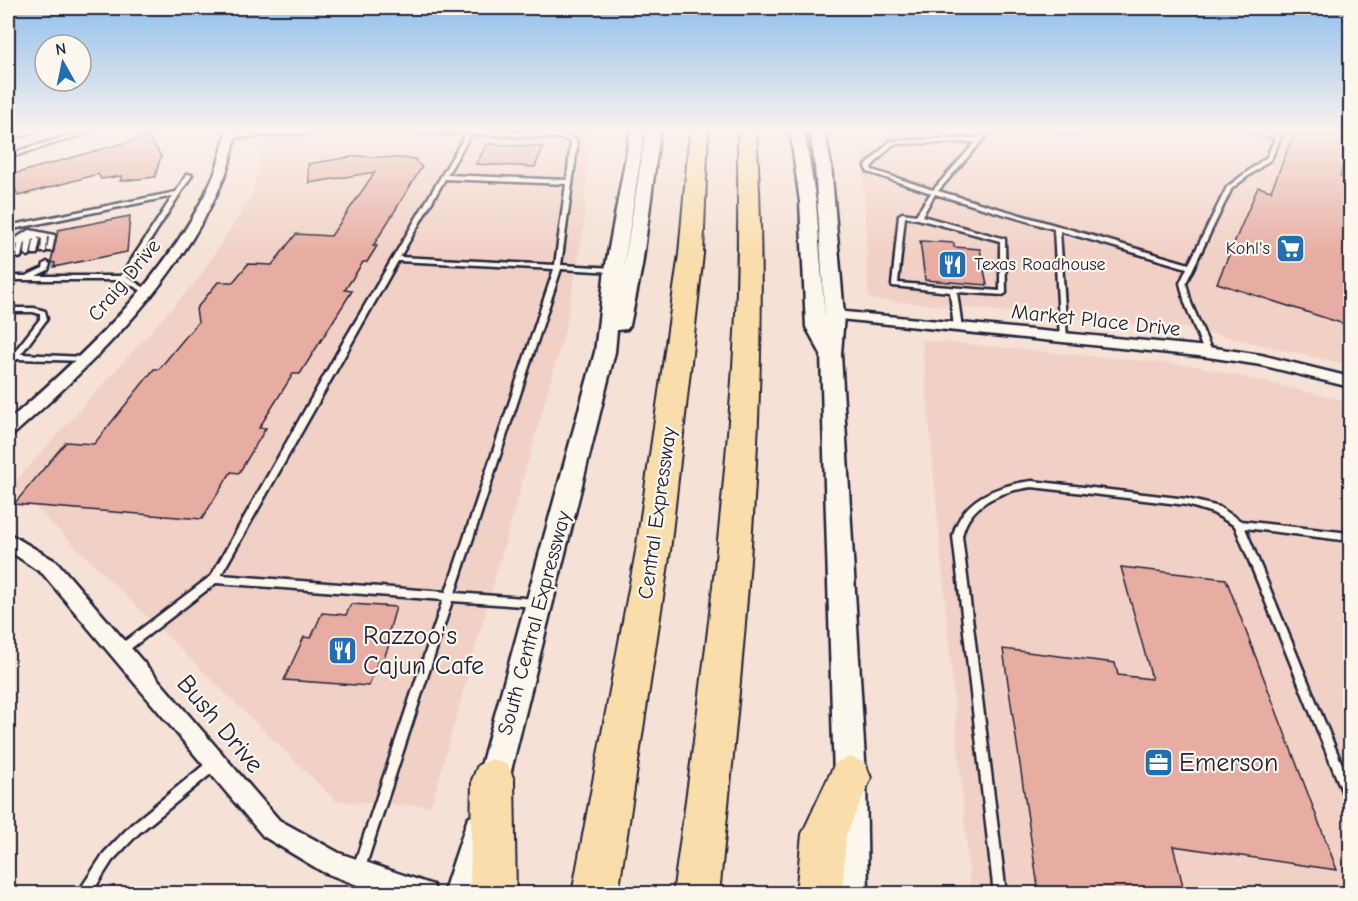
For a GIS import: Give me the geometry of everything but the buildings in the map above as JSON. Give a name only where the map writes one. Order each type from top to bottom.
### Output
[{"type":"highway","name":"Central Expressway","points":[[594,894],[653,551],[691,254],[696,171]]},
{"type":"highway","points":[[696,894],[726,616],[745,400],[750,266],[748,171]]},
{"type":"highway","points":[[819,894],[824,834],[850,778]]},
{"type":"highway","points":[[493,780],[494,894]]},
{"type":"main road","name":"South Central Expressway","points":[[460,894],[493,780],[605,352],[614,270],[631,171]]},
{"type":"main road","name":"South Central Expressway","points":[[605,352],[619,332],[646,171]]},
{"type":"main road","points":[[803,171],[808,202],[816,327],[831,354]]},
{"type":"main road","points":[[823,171],[835,315],[831,354],[850,778],[851,894]]},
{"type":"street","name":"Craig Drive","points":[[8,430],[83,359],[146,291],[200,214],[221,171]]},
{"type":"street","name":"Market Place Drive","points":[[835,315],[1208,352],[1261,360],[1350,382]]},
{"type":"street","name":"Bush Drive","points":[[8,541],[50,568],[271,828],[332,863],[394,886],[424,894]]},
{"type":"lane","points":[[120,651],[214,579],[447,171]]},
{"type":"lane","points":[[358,873],[558,267],[570,171]]},
{"type":"lane","points":[[870,171],[1191,267]]},
{"type":"lane","points":[[918,217],[934,192],[953,171]]},
{"type":"lane","points":[[1208,352],[1188,303],[1183,283],[1230,188],[1252,171]]},
{"type":"lane","points":[[123,278],[189,175]]},
{"type":"lane","points":[[444,177],[568,182]]},
{"type":"lane","points":[[8,228],[178,193]]},
{"type":"lane","points":[[902,215],[918,217],[1003,240],[1003,293],[953,290],[895,285],[902,215]]},
{"type":"lane","points":[[32,223],[30,232],[32,254]]},
{"type":"lane","points":[[1057,228],[1064,338]]},
{"type":"lane","points":[[19,256],[21,243],[30,232]]},
{"type":"lane","points":[[10,258],[13,245],[30,232]]},
{"type":"lane","points":[[8,243],[30,232],[45,238],[46,251]]},
{"type":"lane","points":[[397,259],[614,270]]},
{"type":"lane","points":[[8,272],[8,276],[26,278],[44,265]]},
{"type":"lane","points":[[26,278],[29,268]]},
{"type":"lane","points":[[16,270],[16,273],[26,278]]},
{"type":"lane","points":[[8,278],[123,278],[146,291]]},
{"type":"lane","points":[[953,290],[958,328]]},
{"type":"lane","points":[[8,310],[34,310],[43,313],[44,319],[8,364]]},
{"type":"lane","points":[[15,356],[83,359]]},
{"type":"lane","points":[[1000,894],[959,554],[958,535],[963,520],[975,506],[1012,486],[1032,484],[1187,502],[1216,510],[1239,524],[1350,537]]},
{"type":"lane","points":[[1239,524],[1350,797]]},
{"type":"lane","points":[[214,579],[540,603]]},
{"type":"lane","points":[[82,894],[108,857],[135,829],[216,763]]},
{"type":"shaded area","points":[[257,171],[587,171],[584,226],[566,326],[431,806],[336,801],[12,485],[199,278],[252,195]]},
{"type":"shaded area","points":[[863,171],[1350,171],[1350,365],[1192,329],[869,299]]},
{"type":"shaded area","points":[[922,340],[1196,366],[1350,402],[1350,893],[971,893]]},
{"type":"place","name":"Kohl's","points":[[1291,248]]},
{"type":"place","name":"Texas Roadhouse","points":[[953,264]]},
{"type":"place","name":"Razzoo's Cajun Cafe","points":[[342,651]]},
{"type":"place","name":"Emerson","points":[[1158,763]]}]
